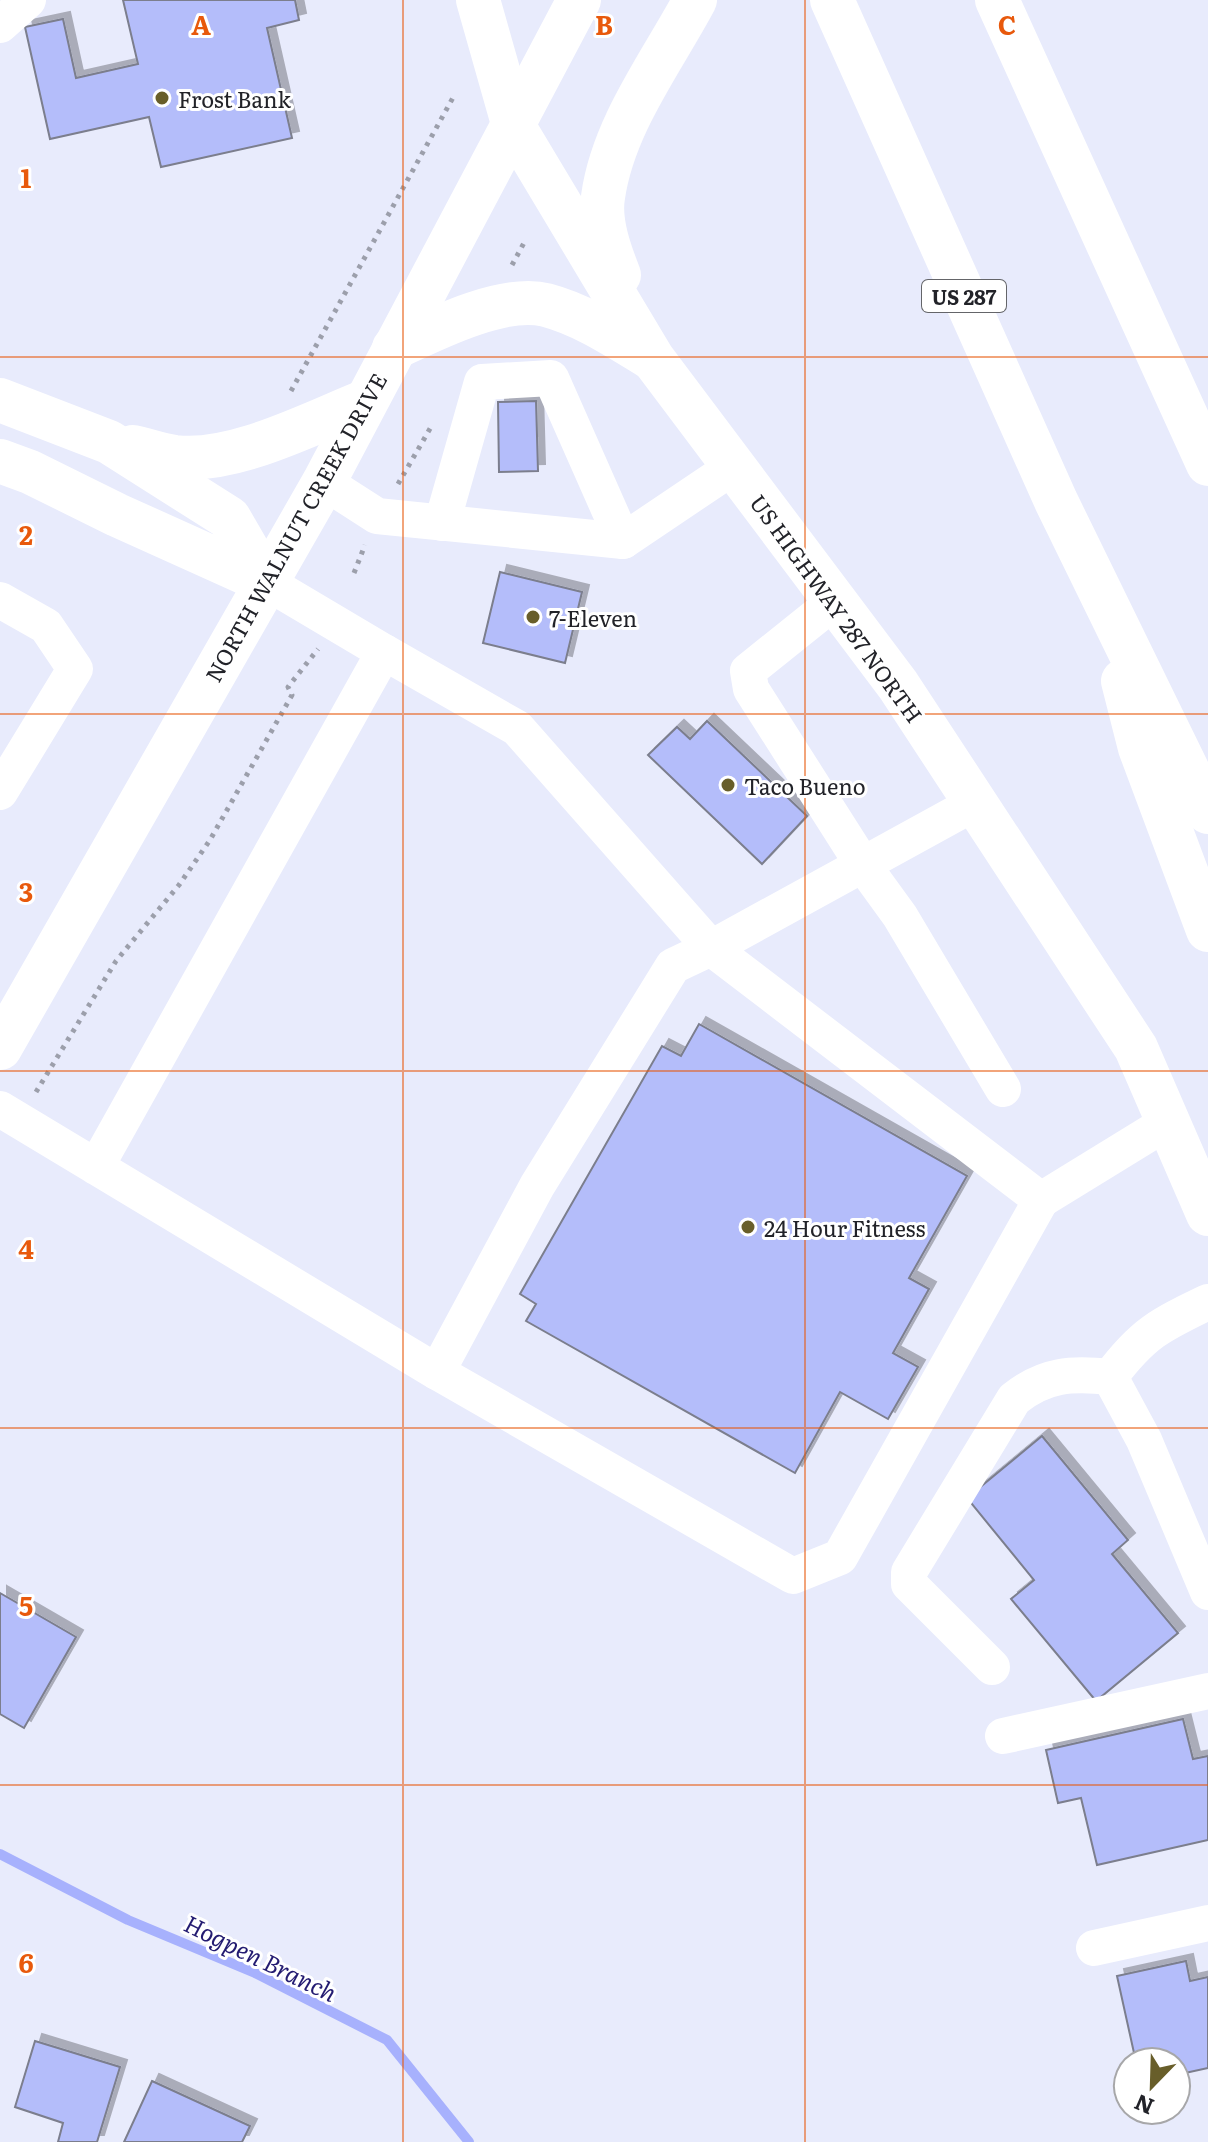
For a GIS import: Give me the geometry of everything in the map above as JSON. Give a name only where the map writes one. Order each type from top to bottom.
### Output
[{"type":"main road","name":"US HIGHWAY 287 NORTH","points":[[478,0],[514,127],[653,359],[898,685],[1136,1048],[1208,1214]]},
{"type":"main road","name":"NORTH WALNUT CREEK DRIVE","points":[[2,1038],[324,482],[579,0]]},
{"type":"main road","points":[[653,359],[608,247],[602,198],[621,131],[695,0]]},
{"type":"main road","name":"US 287","points":[[832,0],[1056,501],[1208,812]]},
{"type":"main road","points":[[997,0],[1208,464]]},
{"type":"main road","points":[[394,348],[448,323],[504,307],[543,304],[611,334],[653,359]]},
{"type":"main road","points":[[0,400],[109,442],[177,457],[217,454],[264,442],[364,402]]},
{"type":"main road","points":[[109,442],[229,518],[266,582]]},
{"type":"main road","points":[[0,461],[30,472],[266,582]]},
{"type":"main road","points":[[1099,590],[1140,748],[1208,930]]},
{"type":"lane","points":[[0,25],[28,0]]},
{"type":"lane","points":[[442,523],[482,382],[551,378],[623,541]]},
{"type":"lane","points":[[324,482],[377,516],[623,541],[733,467]]},
{"type":"lane","points":[[266,582],[517,728],[711,948],[1041,1200]]},
{"type":"lane","points":[[0,600],[46,626],[75,669],[0,792]]},
{"type":"lane","points":[[834,602],[748,671],[751,689],[863,865],[900,916],[1003,1089]]},
{"type":"lane","points":[[96,1167],[384,652]]},
{"type":"lane","points":[[437,1372],[537,1186],[673,966],[975,803]]},
{"type":"lane","points":[[9,1114],[437,1372],[793,1576],[840,1557],[1041,1200],[1168,1122]]},
{"type":"lane","points":[[1110,1377],[1133,1345],[1156,1326],[1208,1302]]},
{"type":"lane","points":[[992,1667],[909,1584],[909,1572],[1014,1399],[1030,1386],[1051,1377],[1074,1373],[1110,1377]]},
{"type":"lane","points":[[1110,1377],[1144,1440],[1208,1592]]},
{"type":"lane","points":[[1003,1736],[1208,1691]]},
{"type":"lane","points":[[1094,1948],[1208,1923]]},
{"type":"path","points":[[287,402],[455,94]]},
{"type":"path","points":[[9,1114],[116,961],[179,885],[210,840],[292,695],[288,687],[324,641]]},
{"type":"building","name":"Frost Bank","points":[[123,0],[295,0],[299,20],[267,28],[292,138],[161,167],[149,117],[50,139],[25,27],[63,19],[76,78],[138,64]]},
{"type":"building","points":[[536,401],[538,471],[499,472],[498,402]]},
{"type":"building","name":"7-Eleven","points":[[500,572],[582,592],[565,663],[483,643]]},
{"type":"building","name":"Taco Bueno","points":[[707,721],[807,816],[762,864],[648,755],[677,727],[690,739]]},
{"type":"building","name":"24 Hour Fitness","points":[[699,1024],[967,1176],[909,1278],[929,1289],[893,1353],[918,1367],[888,1419],[840,1392],[795,1473],[526,1321],[536,1304],[520,1294],[662,1046],[681,1056]]},
{"type":"building","points":[[1042,1436],[1128,1540],[1112,1554],[1178,1633],[1096,1701],[1011,1599],[1034,1580],[967,1498]]},
{"type":"building","points":[[0,1593],[76,1637],[24,1728],[0,1714]]},
{"type":"building","points":[[1183,1719],[1193,1759],[1208,1756],[1208,1840],[1097,1865],[1081,1798],[1058,1803],[1046,1750]]},
{"type":"building","points":[[1186,1961],[1190,1981],[1208,1977],[1208,2068],[1192,2072],[1192,2046],[1132,2046],[1117,1976]]},
{"type":"building","points":[[35,2041],[120,2067],[97,2142],[58,2142],[63,2123],[15,2107]]},
{"type":"building","points":[[152,2081],[250,2126],[242,2142],[124,2142]]},
{"type":"waterway","name":"Hogpen Branch","points":[[0,1854],[128,1920],[255,1973],[387,2040],[469,2142]]},
{"type":"place","name":"Frost Bank","points":[[162,98]]},
{"type":"place","name":"7-Eleven","points":[[533,617]]},
{"type":"place","name":"Taco Bueno","points":[[728,785]]},
{"type":"place","name":"24 Hour Fitness","points":[[748,1227]]}]
